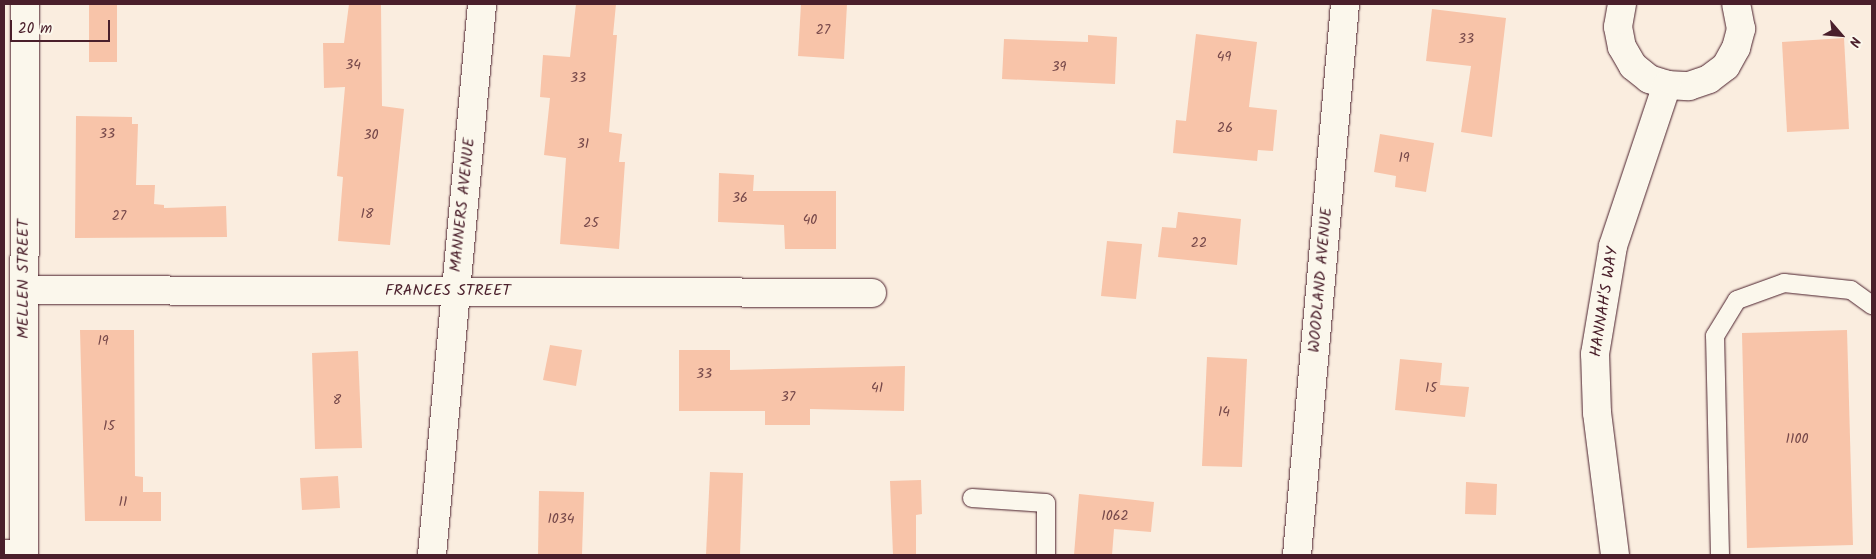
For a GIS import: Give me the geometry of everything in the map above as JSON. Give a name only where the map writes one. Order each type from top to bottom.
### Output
[{"type":"street","name":"MELLEN STREET","points":[[17,551],[24,290],[25,4]]},
{"type":"street","name":"MANNERS AVENUE","points":[[432,555],[454,291],[482,4]]},
{"type":"street","name":"WOODLAND AVENUE","points":[[1297,555],[1345,4]]},
{"type":"street","points":[[1622,4],[1618,27],[1622,48],[1632,66],[1649,79],[1667,86],[1689,86],[1709,79],[1726,66],[1736,48],[1741,29],[1736,4]]},
{"type":"street","name":"HANNAH'S WAY","points":[[1616,555],[1597,413],[1595,354],[1613,246],[1667,86]]},
{"type":"street","name":"FRANCES STREET","points":[[24,290],[872,293]]},
{"type":"lane","points":[[1720,555],[1715,336],[1738,300],[1784,283],[1851,290],[1872,305]]},
{"type":"lane","points":[[972,498],[1046,503],[1046,555]]},
{"type":"building","points":[[89,4],[117,4],[117,62],[89,62]]},
{"type":"building","points":[[349,4],[381,4],[382,106],[404,109],[390,245],[338,241],[343,177],[337,176],[345,87],[324,88],[323,43],[344,43]]},
{"type":"building","points":[[576,4],[616,4],[613,35],[617,35],[609,132],[622,134],[619,162],[625,162],[619,249],[560,244],[566,158],[544,155],[550,98],[540,97],[543,55],[570,57]]},
{"type":"building","points":[[801,4],[847,4],[844,59],[798,56]]},
{"type":"building","points":[[1432,9],[1506,18],[1492,137],[1461,132],[1471,66],[1426,61]]},
{"type":"building","points":[[1196,34],[1257,42],[1249,107],[1277,110],[1273,151],[1258,150],[1257,161],[1173,153],[1176,120],[1186,121]]},
{"type":"building","points":[[1088,35],[1117,37],[1115,84],[1002,79],[1004,39],[1088,42]]},
{"type":"building","points":[[1844,38],[1849,129],[1787,132],[1782,42]]},
{"type":"building","points":[[76,116],[132,117],[132,124],[138,124],[136,185],[155,185],[154,204],[164,205],[164,208],[226,206],[227,237],[75,238]]},
{"type":"building","points":[[1380,134],[1434,143],[1426,192],[1395,187],[1396,176],[1374,172]]},
{"type":"building","points":[[719,173],[754,175],[753,191],[836,191],[836,249],[785,249],[784,225],[718,222]]},
{"type":"building","points":[[1178,212],[1241,219],[1237,265],[1158,257],[1162,227],[1176,228]]},
{"type":"building","points":[[1107,241],[1142,244],[1136,299],[1101,296]]},
{"type":"building","points":[[80,330],[134,330],[135,476],[143,477],[143,492],[161,492],[161,521],[85,521]]},
{"type":"building","points":[[1847,330],[1853,545],[1747,548],[1742,333]]},
{"type":"building","points":[[550,345],[582,350],[576,386],[543,380]]},
{"type":"building","points":[[679,350],[730,350],[730,370],[905,366],[904,411],[810,409],[810,425],[765,425],[765,411],[679,411]]},
{"type":"building","points":[[358,351],[362,448],[315,449],[312,353]]},
{"type":"building","points":[[1207,357],[1247,359],[1242,467],[1202,466]]},
{"type":"building","points":[[1400,359],[1442,363],[1440,385],[1469,387],[1465,417],[1395,410]]},
{"type":"building","points":[[710,472],[743,473],[740,555],[706,555]]},
{"type":"building","points":[[338,476],[340,508],[302,510],[300,478]]},
{"type":"building","points":[[921,480],[922,514],[916,515],[916,555],[893,555],[890,481]]},
{"type":"building","points":[[1466,482],[1497,484],[1496,515],[1465,514]]},
{"type":"building","points":[[539,491],[584,492],[582,555],[538,555]]},
{"type":"building","points":[[1079,494],[1154,502],[1151,532],[1114,529],[1112,555],[1074,555]]}]
